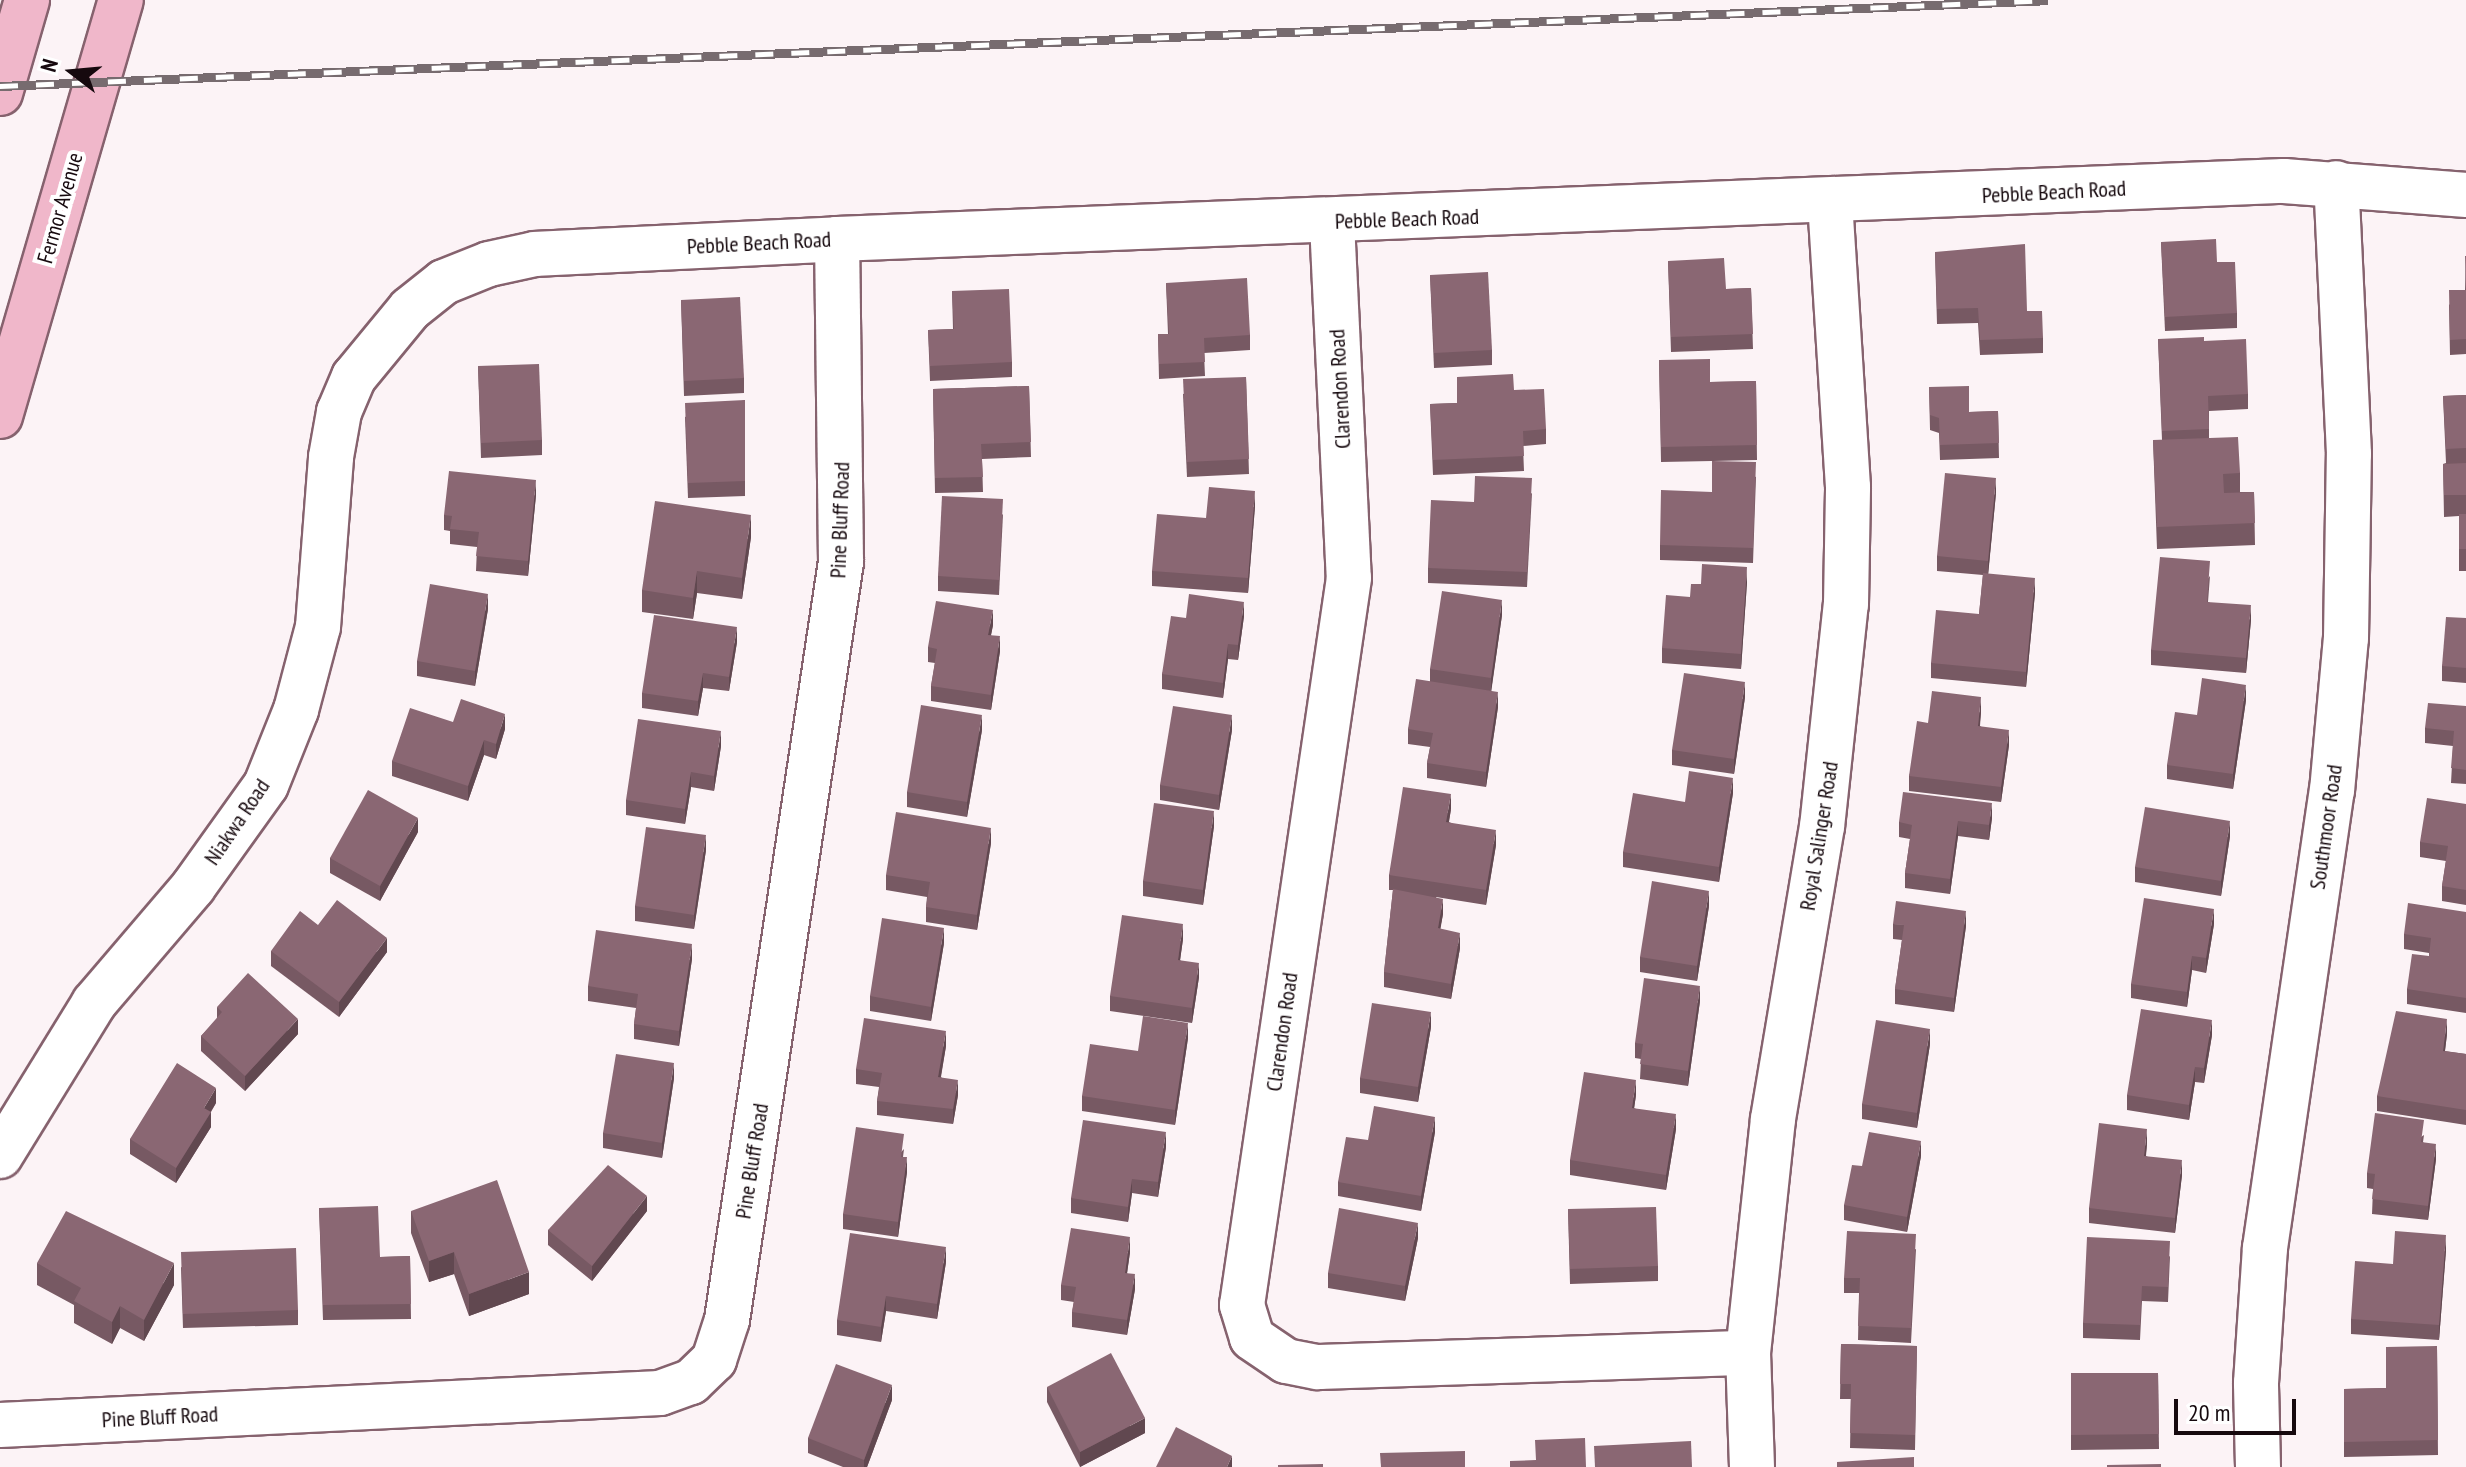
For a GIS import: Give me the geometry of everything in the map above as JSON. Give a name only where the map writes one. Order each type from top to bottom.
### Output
[{"type":"highway","points":[[0,93],[27,0]]},
{"type":"highway","name":"Fermor Avenue","points":[[0,416],[121,0]]},
{"type":"street","name":"Pebble Beach Road","points":[[376,345],[444,282],[504,261],[535,254],[837,239],[2336,183],[2466,195]]},
{"type":"street","name":"Southmoor Road","points":[[2258,1467],[2256,1383],[2265,1248],[2332,791],[2346,638],[2349,454],[2336,183]]},
{"type":"street","name":"Royal Salinger Road","points":[[1752,1467],[1748,1353],[1773,1119],[1822,827],[1846,604],[1848,487],[1830,202]]},
{"type":"street","name":"Clarendon Road","points":[[1332,222],[1349,578],[1242,1305],[1252,1338],[1286,1361],[1318,1367],[1748,1353]]},
{"type":"street","name":"Pine Bluff Road","points":[[0,1425],[660,1393],[691,1382],[714,1360],[727,1320],[841,562],[837,239]]},
{"type":"street","name":"Niakwa Road","points":[[0,1156],[94,1003],[193,887],[266,785],[296,710],[318,627],[339,412],[376,345]]},
{"type":"building","points":[[2216,239],[2217,262],[2235,262],[2237,313],[2165,317],[2161,242]]},
{"type":"building","points":[[2025,244],[2027,311],[2042,311],[2043,338],[1980,340],[1978,308],[1937,309],[1935,252]]},
{"type":"building","points":[[1724,258],[1726,289],[1751,288],[1753,334],[1671,337],[1668,261]]},
{"type":"building","points":[[1488,272],[1492,350],[1434,353],[1430,275]]},
{"type":"building","points":[[1247,278],[1250,335],[1204,338],[1205,362],[1159,364],[1158,334],[1169,334],[1166,283]]},
{"type":"building","points":[[1009,289],[1012,362],[930,366],[928,330],[954,329],[952,291]]},
{"type":"building","points":[[2449,290],[2466,290],[2466,339],[2450,340]]},
{"type":"building","points":[[740,297],[744,378],[684,381],[681,300]]},
{"type":"building","points":[[2204,337],[2204,341],[2246,339],[2248,394],[2208,396],[2209,429],[2162,431],[2158,339]]},
{"type":"building","points":[[1710,359],[1710,382],[1756,381],[1757,445],[1661,447],[1659,360]]},
{"type":"building","points":[[539,364],[542,440],[481,443],[478,366]]},
{"type":"building","points":[[1513,374],[1514,390],[1544,389],[1546,429],[1523,431],[1524,456],[1433,460],[1430,404],[1457,403],[1457,377]]},
{"type":"building","points":[[1246,377],[1249,459],[1187,462],[1183,379]]},
{"type":"building","points":[[1029,386],[1031,442],[981,444],[983,477],[935,478],[933,389]]},
{"type":"building","points":[[1969,386],[1969,412],[1998,411],[1999,443],[1940,445],[1939,418],[1930,415],[1929,387]]},
{"type":"building","points":[[2466,395],[2466,448],[2446,449],[2443,396]]},
{"type":"building","points":[[745,400],[745,481],[688,483],[685,403]]},
{"type":"building","points":[[2238,437],[2240,473],[2223,474],[2224,493],[2254,492],[2255,523],[2157,527],[2153,440]]},
{"type":"building","points":[[1712,461],[1756,462],[1753,548],[1660,545],[1661,490],[1712,492]]},
{"type":"building","points":[[2466,463],[2466,495],[2444,495],[2443,464]]},
{"type":"building","points":[[449,471],[536,480],[528,561],[476,556],[479,532],[450,529],[452,516],[444,515]]},
{"type":"building","points":[[1945,473],[1996,478],[1988,561],[1937,556]]},
{"type":"building","points":[[1475,476],[1532,478],[1527,572],[1428,568],[1431,500],[1474,502]]},
{"type":"building","points":[[1209,487],[1255,491],[1248,578],[1152,571],[1157,514],[1206,518]]},
{"type":"building","points":[[942,496],[1003,499],[999,580],[938,576]]},
{"type":"building","points":[[655,501],[751,515],[742,578],[697,571],[693,598],[642,590]]},
{"type":"building","points":[[2459,514],[2466,514],[2466,549],[2459,549]]},
{"type":"building","points":[[2160,557],[2210,561],[2207,602],[2251,605],[2246,658],[2151,650]]},
{"type":"building","points":[[1702,564],[1747,567],[1741,654],[1662,648],[1666,595],[1690,597],[1691,584],[1701,584]]},
{"type":"building","points":[[1983,573],[2035,578],[2026,672],[1931,663],[1936,610],[1979,614]]},
{"type":"building","points":[[430,584],[488,594],[475,671],[417,661]]},
{"type":"building","points":[[1442,591],[1502,600],[1491,678],[1430,669]]},
{"type":"building","points":[[1189,594],[1244,602],[1238,645],[1228,644],[1223,683],[1162,674],[1171,616],[1186,618]]},
{"type":"building","points":[[936,601],[993,610],[988,635],[1000,636],[991,695],[931,686],[937,649],[928,647]]},
{"type":"building","points":[[654,615],[737,627],[729,677],[703,673],[698,701],[642,693]]},
{"type":"building","points":[[2446,617],[2466,618],[2466,668],[2442,666]]},
{"type":"building","points":[[1684,673],[1745,682],[1734,759],[1672,750]]},
{"type":"building","points":[[2202,678],[2246,685],[2233,774],[2167,765],[2175,712],[2197,715]]},
{"type":"building","points":[[1416,679],[1498,692],[1486,772],[1427,763],[1433,733],[1408,729]]},
{"type":"building","points":[[1932,691],[1981,697],[1978,726],[2009,730],[2001,787],[1909,776],[1917,721],[1928,723]]},
{"type":"building","points":[[461,699],[505,714],[496,744],[484,740],[468,786],[392,761],[410,708],[453,722]]},
{"type":"building","points":[[2428,703],[2466,706],[2466,770],[2451,768],[2454,731],[2425,728]]},
{"type":"building","points":[[921,705],[982,715],[967,802],[907,792]]},
{"type":"building","points":[[1173,706],[1232,715],[1219,795],[1160,785]]},
{"type":"building","points":[[638,719],[721,731],[714,776],[691,772],[685,809],[626,800]]},
{"type":"building","points":[[1689,771],[1733,778],[1719,867],[1623,852],[1633,793],[1685,802]]},
{"type":"building","points":[[1403,787],[1451,794],[1446,822],[1496,830],[1486,890],[1389,875]]},
{"type":"building","points":[[368,790],[418,818],[380,886],[330,858]]},
{"type":"building","points":[[1903,792],[1992,803],[1989,825],[1958,821],[1950,879],[1905,873],[1912,825],[1899,822]]},
{"type":"building","points":[[2427,798],[2466,804],[2466,890],[2442,886],[2448,846],[2420,842]]},
{"type":"building","points":[[1154,803],[1214,811],[1203,890],[1143,881]]},
{"type":"building","points":[[2145,807],[2230,821],[2221,881],[2135,867]]},
{"type":"building","points":[[896,812],[991,828],[977,915],[926,907],[930,882],[886,875]]},
{"type":"building","points":[[646,827],[706,835],[694,915],[635,906]]},
{"type":"building","points":[[1652,881],[1709,891],[1697,966],[1640,957]]},
{"type":"building","points":[[1393,889],[1443,899],[1438,928],[1460,933],[1451,984],[1384,972]]},
{"type":"building","points":[[2144,898],[2214,909],[2206,958],[2192,956],[2187,992],[2131,984]]},
{"type":"building","points":[[337,900],[387,938],[339,1002],[271,951],[300,911],[318,925]]},
{"type":"building","points":[[1896,901],[1966,911],[1954,998],[1895,989],[1904,925],[1893,924]]},
{"type":"building","points":[[2408,903],[2466,912],[2466,998],[2407,989],[2412,954],[2429,956],[2431,938],[2404,934]]},
{"type":"building","points":[[1122,915],[1183,924],[1178,960],[1199,963],[1192,1008],[1110,996]]},
{"type":"building","points":[[882,918],[944,928],[931,1007],[870,996]]},
{"type":"building","points":[[596,930],[692,944],[679,1031],[634,1024],[638,994],[588,986]]},
{"type":"building","points":[[248,973],[298,1019],[245,1076],[201,1036],[222,1012],[217,1007]]},
{"type":"building","points":[[1644,978],[1700,986],[1688,1071],[1640,1064],[1643,1044],[1635,1043]]},
{"type":"building","points":[[1372,1003],[1431,1012],[1418,1087],[1360,1078]]},
{"type":"building","points":[[2141,1009],[2212,1020],[2204,1068],[2195,1067],[2189,1105],[2127,1095]]},
{"type":"building","points":[[2396,1011],[2447,1019],[2443,1051],[2466,1054],[2466,1110],[2377,1096]]},
{"type":"building","points":[[1143,1016],[1188,1023],[1175,1110],[1082,1096],[1090,1044],[1138,1051]]},
{"type":"building","points":[[864,1018],[946,1031],[938,1077],[958,1080],[953,1109],[877,1101],[882,1073],[856,1069]]},
{"type":"building","points":[[1876,1020],[1930,1029],[1917,1113],[1862,1104]]},
{"type":"building","points":[[616,1054],[674,1063],[662,1143],[603,1133]]},
{"type":"building","points":[[177,1063],[216,1088],[204,1108],[211,1112],[176,1168],[130,1139]]},
{"type":"building","points":[[1584,1072],[1636,1080],[1632,1108],[1676,1114],[1666,1175],[1570,1160]]},
{"type":"building","points":[[1374,1106],[1435,1117],[1421,1196],[1338,1182],[1346,1137],[1368,1140]]},
{"type":"building","points":[[2375,1113],[2424,1120],[2421,1142],[2436,1144],[2428,1206],[2372,1199],[2375,1174],[2367,1173]]},
{"type":"building","points":[[1083,1120],[1166,1132],[1158,1182],[1132,1179],[1128,1207],[1071,1198]]},
{"type":"building","points":[[2099,1123],[2147,1129],[2144,1156],[2182,1160],[2175,1218],[2089,1208]]},
{"type":"building","points":[[856,1127],[904,1134],[901,1157],[907,1157],[898,1222],[843,1214]]},
{"type":"building","points":[[1869,1132],[1921,1141],[1907,1217],[1844,1205],[1852,1165],[1862,1166]]},
{"type":"building","points":[[608,1165],[647,1196],[592,1266],[548,1230]]},
{"type":"building","points":[[497,1180],[529,1272],[469,1294],[454,1252],[429,1261],[411,1211]]},
{"type":"building","points":[[378,1206],[380,1257],[410,1256],[411,1304],[323,1305],[319,1208]]},
{"type":"building","points":[[1656,1207],[1658,1266],[1570,1269],[1568,1209]]},
{"type":"building","points":[[1339,1208],[1418,1223],[1405,1286],[1328,1273]]},
{"type":"building","points":[[66,1211],[174,1263],[144,1320],[120,1306],[112,1322],[74,1301],[81,1288],[37,1263]]},
{"type":"building","points":[[1071,1228],[1130,1237],[1125,1273],[1135,1274],[1127,1320],[1072,1312],[1076,1287],[1061,1285]]},
{"type":"building","points":[[1847,1231],[1916,1234],[1911,1328],[1858,1326],[1860,1278],[1844,1278]]},
{"type":"building","points":[[2395,1231],[2446,1235],[2439,1325],[2351,1319],[2355,1261],[2393,1264]]},
{"type":"building","points":[[850,1233],[946,1247],[937,1304],[886,1296],[881,1327],[837,1320]]},
{"type":"building","points":[[2087,1237],[2170,1241],[2168,1287],[2142,1286],[2140,1325],[2083,1323]]},
{"type":"building","points":[[296,1248],[298,1310],[183,1314],[181,1252]]},
{"type":"building","points":[[1841,1344],[1917,1346],[1915,1435],[1850,1433],[1851,1384],[1840,1384]]},
{"type":"building","points":[[2437,1346],[2438,1440],[2344,1442],[2344,1389],[2386,1388],[2386,1347]]},
{"type":"building","points":[[1111,1353],[1145,1418],[1080,1452],[1047,1387]]},
{"type":"building","points":[[836,1364],[892,1385],[864,1460],[808,1438]]},
{"type":"building","points":[[2071,1373],[2158,1373],[2159,1434],[2071,1435]]},
{"type":"building","points":[[1176,1427],[1232,1456],[1227,1467],[1156,1467]]},
{"type":"building","points":[[1585,1438],[1586,1467],[1510,1467],[1510,1461],[1536,1460],[1535,1440]]},
{"type":"building","points":[[1691,1441],[1692,1467],[1595,1467],[1594,1446]]},
{"type":"building","points":[[1465,1451],[1465,1467],[1381,1467],[1380,1453]]},
{"type":"building","points":[[1914,1457],[1914,1467],[1837,1467],[1837,1462]]},
{"type":"building","points":[[1323,1464],[1323,1467],[1278,1467],[1278,1465]]},
{"type":"building","points":[[2161,1464],[2161,1467],[2107,1467],[2107,1465]]},
{"type":"railway","points":[[0,86],[2048,0]]}]
